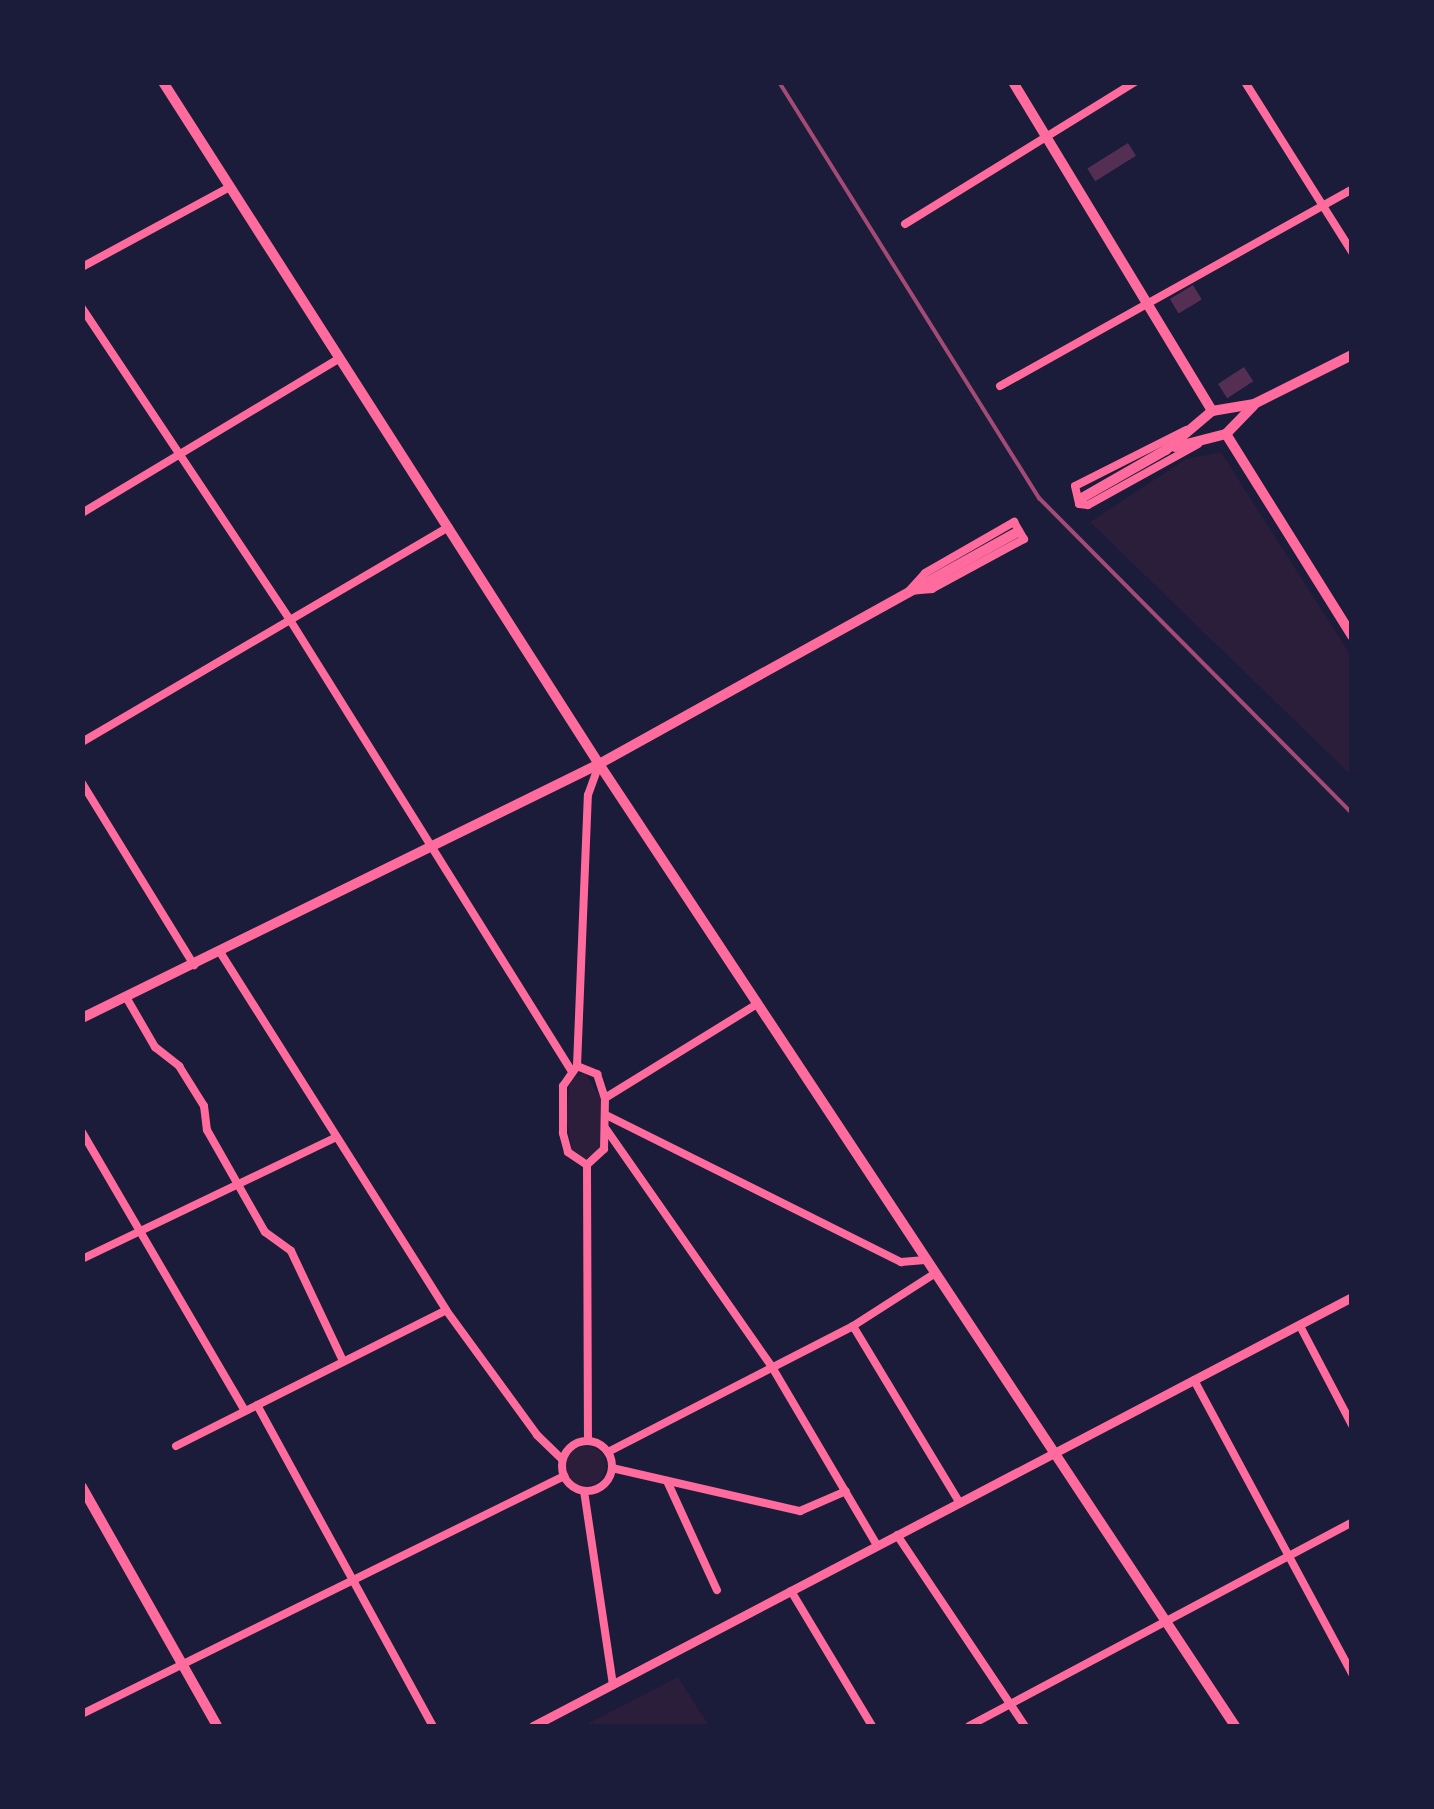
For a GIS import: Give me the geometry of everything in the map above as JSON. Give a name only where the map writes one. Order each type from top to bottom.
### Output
[{"type":"main road","points":[[163,82],[599,764],[1235,1726]]},
{"type":"main road","points":[[1013,82],[1212,410]]},
{"type":"main road","points":[[1080,499],[1166,450],[1212,410],[1254,404],[1352,355]]},
{"type":"main road","points":[[1166,450],[1226,434],[1254,404]]},
{"type":"main road","points":[[1226,434],[1352,636]]},
{"type":"main road","points":[[82,1018],[599,764],[1016,533]]},
{"type":"main road","points":[[83,1489],[217,1726]]},
{"type":"street","points":[[906,224],[1135,82]]},
{"type":"street","points":[[1245,82],[1352,252]]},
{"type":"street","points":[[82,266],[230,187]]},
{"type":"street","points":[[1000,386],[1352,189]]},
{"type":"street","points":[[82,308],[290,620],[574,1068],[597,1074],[605,1098],[606,1129],[604,1149],[587,1165],[588,1441]]},
{"type":"street","points":[[82,513],[340,358]]},
{"type":"street","points":[[1195,427],[1075,486],[1079,504],[1088,506],[1206,439]]},
{"type":"street","points":[[1014,522],[1026,534],[932,589],[909,591],[924,573],[1014,522]]},
{"type":"street","points":[[82,742],[448,527]]},
{"type":"street","points":[[587,1165],[568,1152],[561,1098],[574,1068],[588,794],[599,764]]},
{"type":"street","points":[[82,783],[194,965]]},
{"type":"street","points":[[220,952],[446,1310],[536,1436],[562,1460],[564,1476],[584,1491],[613,1685]]},
{"type":"street","points":[[126,997],[155,1047],[178,1066],[204,1106],[207,1130],[269,1237],[291,1252],[343,1361]]},
{"type":"street","points":[[605,1098],[758,1004]]},
{"type":"street","points":[[606,1115],[901,1262],[925,1260]]},
{"type":"street","points":[[606,1129],[772,1368],[877,1545]]},
{"type":"street","points":[[82,1132],[244,1411]]},
{"type":"street","points":[[82,1258],[335,1138]]},
{"type":"street","points":[[608,1452],[853,1326],[934,1274]]},
{"type":"street","points":[[533,1726],[1352,1297]]},
{"type":"street","points":[[176,1446],[446,1310]]},
{"type":"street","points":[[853,1326],[959,1502]]},
{"type":"street","points":[[1300,1326],[1352,1425]]},
{"type":"street","points":[[1194,1380],[1352,1674]]},
{"type":"street","points":[[257,1405],[434,1726]]},
{"type":"street","points":[[562,1460],[572,1446],[588,1441],[608,1452],[612,1468],[599,1488],[584,1491]]},
{"type":"street","points":[[612,1468],[800,1511],[846,1490]]},
{"type":"street","points":[[82,1714],[182,1668],[564,1476]]},
{"type":"street","points":[[667,1481],[717,1590]]},
{"type":"street","points":[[969,1726],[1352,1522]]},
{"type":"street","points":[[897,1535],[1025,1726]]},
{"type":"street","points":[[790,1591],[872,1726]]},
{"type":"shaded area","points":[[1221,452],[1351,656],[1351,775],[1090,522],[1186,459]]},
{"type":"shaded area","points":[[584,1072],[601,1098],[600,1147],[586,1161],[572,1150],[566,1116],[570,1080]]},
{"type":"shaded area","points":[[586,1446],[600,1452],[606,1466],[600,1480],[586,1486],[572,1480],[566,1466],[572,1452]]},
{"type":"shaded area","points":[[678,1677],[709,1726],[583,1726]]},
{"type":"building","points":[[1128,143],[1136,156],[1095,181],[1087,168]]},
{"type":"building","points":[[1193,285],[1202,300],[1179,313],[1170,299]]},
{"type":"building","points":[[1244,367],[1253,381],[1227,398],[1218,384]]},
{"type":"railway","points":[[779,82],[1039,498],[1352,813]]}]
